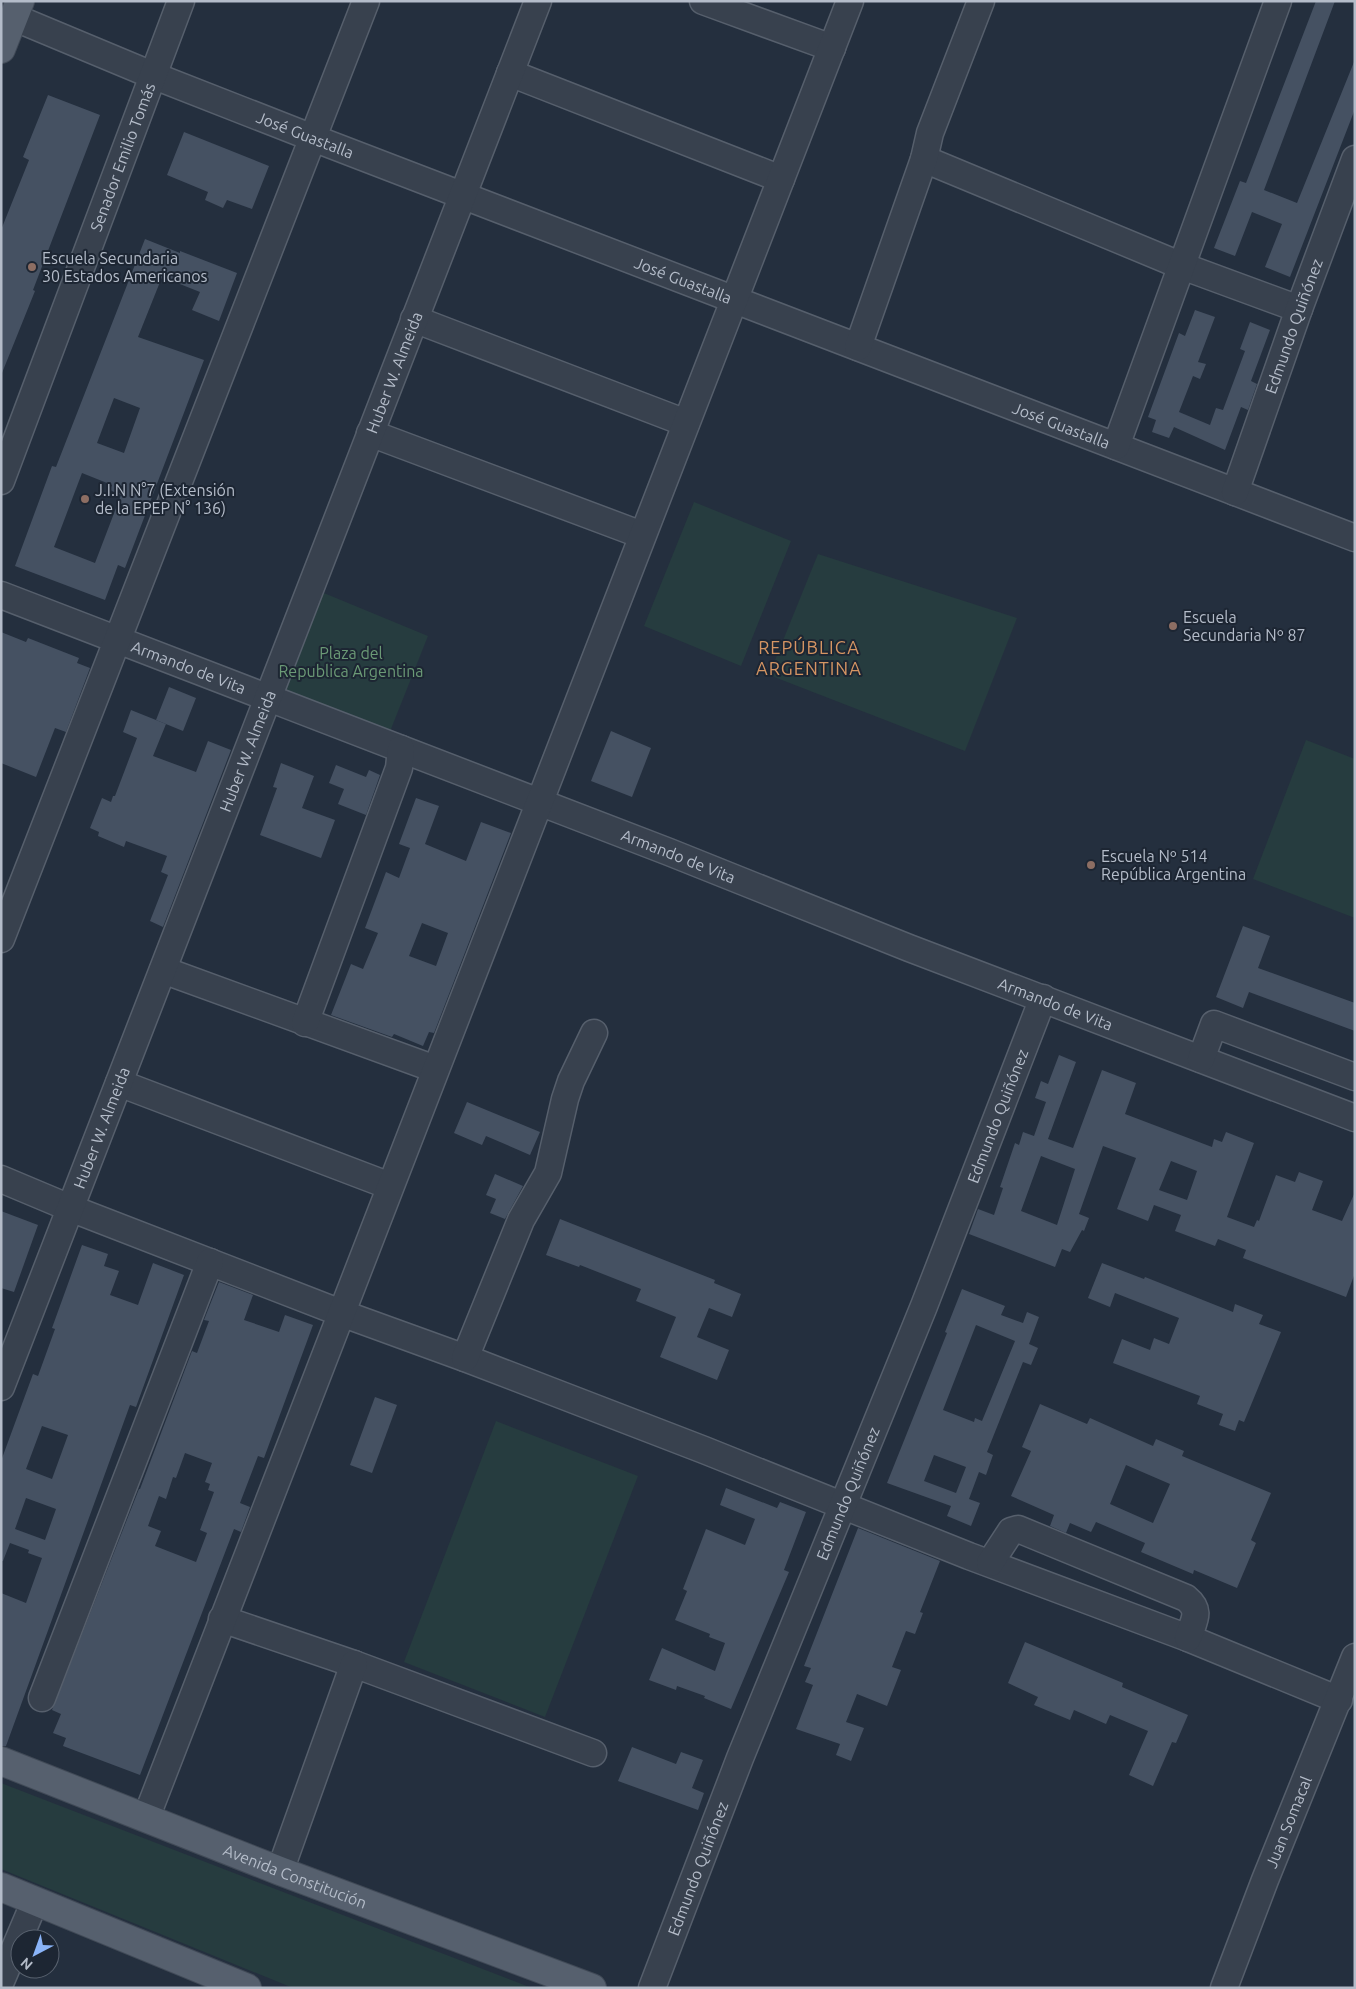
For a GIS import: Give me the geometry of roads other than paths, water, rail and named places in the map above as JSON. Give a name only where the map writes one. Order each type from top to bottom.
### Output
[{"type":"main road","points":[[1,48],[16,9]]},
{"type":"main road","name":"Avenida Constitución","points":[[1,1761],[280,1871],[592,1988]]},
{"type":"main road","points":[[1,1887],[247,1988]]},
{"type":"street","name":"Senador Emilio Tomás","points":[[1,481],[181,1]]},
{"type":"street","points":[[1,938],[366,1]]},
{"type":"street","name":"Huber W. Almeida","points":[[1,1387],[538,1]]},
{"type":"street","points":[[703,1],[832,48]]},
{"type":"street","points":[[146,1818],[850,1]]},
{"type":"street","points":[[858,346],[924,158],[930,133],[980,1]]},
{"type":"street","points":[[1116,446],[1278,1]]},
{"type":"street","name":"José Guastalla","points":[[16,9],[152,75],[1355,538]]},
{"type":"street","points":[[510,73],[781,179]]},
{"type":"street","points":[[924,158],[1182,266],[1298,309]]},
{"type":"street","name":"Edmundo Quiñónez","points":[[1235,492],[1298,309],[1355,160]]},
{"type":"street","points":[[414,319],[686,422]]},
{"type":"street","points":[[370,433],[642,535]]},
{"type":"street","name":"Armando de Vita","points":[[1,596],[668,852],[909,948],[1355,1118]]},
{"type":"street","points":[[305,1023],[399,768],[401,749]]},
{"type":"street","points":[[163,970],[435,1069]]},
{"type":"street","name":"Edmundo Quiñónez","points":[[652,1988],[740,1758],[924,1306],[1043,998]]},
{"type":"street","points":[[1201,1059],[1214,1024],[1355,1077]]},
{"type":"street","points":[[465,1358],[521,1220],[548,1173],[565,1099],[571,1081],[594,1033]]},
{"type":"street","points":[[119,1083],[390,1186]]},
{"type":"street","points":[[1,1179],[70,1208],[341,1313],[465,1358],[990,1563],[1188,1638],[1339,1700]]},
{"type":"street","points":[[42,1698],[210,1262]]},
{"type":"street","points":[[990,1563],[1010,1530],[1018,1529],[1186,1598],[1194,1605],[1196,1613],[1188,1638]]},
{"type":"street","points":[[222,1619],[354,1664],[593,1753]]},
{"type":"street","name":"Juan Somacal","points":[[1224,1988],[1265,1880],[1355,1657]]},
{"type":"street","points":[[280,1871],[354,1664]]},
{"type":"street","points":[[1,1982],[35,1901]]},
{"type":"place","name":"Escuela Secundaria 30 Estados Americanos","points":[[32,267]]},
{"type":"place","name":"J.I.N N°7 (Extensión de la EPEP N° 136)","points":[[85,499]]},
{"type":"place","name":"Escuela Secundaria Nº 87","points":[[1173,626]]},
{"type":"place","name":"Escuela Nº 514 República Argentina","points":[[1091,865]]},
{"type":"district","name":"REPÚBLICA ARGENTINA","points":[[809,658]]},
{"type":"park label","name":"Plaza del Republica Argentina","points":[[351,662]]}]
